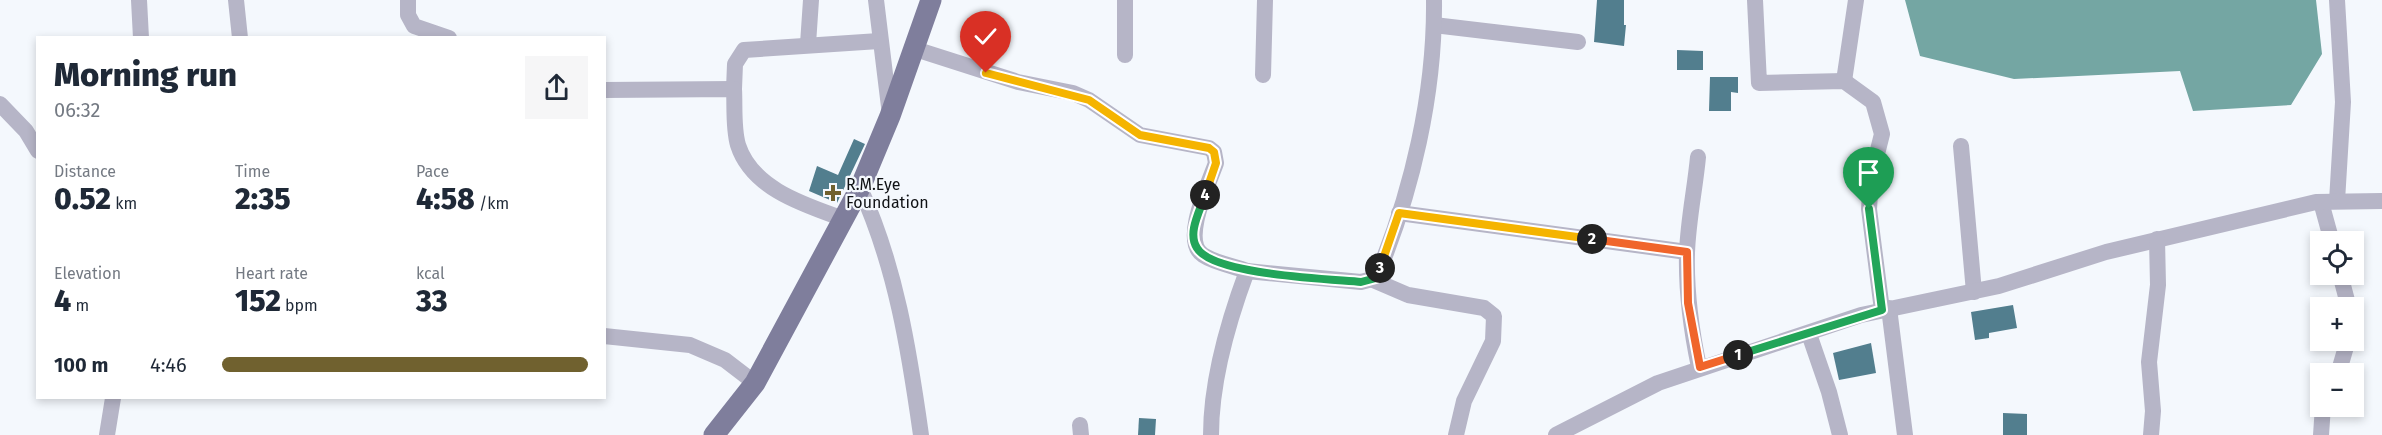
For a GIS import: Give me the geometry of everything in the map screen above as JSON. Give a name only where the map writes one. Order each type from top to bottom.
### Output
[{"type":"main road","points":[[714,435],[755,383],[860,188],[890,116],[931,0]]},
{"type":"street","points":[[140,0],[141,36]]},
{"type":"street","points":[[236,0],[240,36]]},
{"type":"street","points":[[408,0],[408,15],[414,26],[443,36]]},
{"type":"street","points":[[808,44],[810,0]]},
{"type":"street","points":[[876,0],[879,40],[890,116]]},
{"type":"street","points":[[1125,0],[1125,54]]},
{"type":"street","points":[[1263,75],[1265,0]]},
{"type":"street","points":[[1372,280],[1378,273],[1399,213],[1421,127],[1428,88],[1434,0]]},
{"type":"street","points":[[1755,0],[1759,83],[1844,81],[1873,102],[1882,134],[1869,194],[1905,435]]},
{"type":"street","points":[[1844,81],[1856,0]]},
{"type":"street","points":[[2330,231],[2329,201],[2343,102],[2337,0]]},
{"type":"street","points":[[1434,25],[1578,42]]},
{"type":"street","points":[[844,219],[804,205],[777,191],[753,169],[737,143],[735,64],[744,50],[879,40]]},
{"type":"street","points":[[915,49],[1007,79],[1081,97],[1140,135],[1209,148],[1214,152],[1216,163],[1193,231],[1196,247],[1203,255],[1247,271],[1361,282],[1372,280],[1408,295],[1484,308],[1494,316],[1493,341],[1464,401],[1456,435]]},
{"type":"street","points":[[606,90],[734,89]]},
{"type":"street","points":[[0,104],[26,131],[36,148]]},
{"type":"street","points":[[1962,147],[1974,292]]},
{"type":"street","points":[[1698,157],[1687,252],[1688,303],[1700,367]]},
{"type":"street","points":[[860,188],[875,220],[895,287],[909,344],[921,435]]},
{"type":"street","points":[[1556,435],[1658,382],[1809,334],[1832,324],[1886,309],[1974,292],[2157,239],[2329,201],[2382,201]]},
{"type":"street","points":[[1399,213],[1687,252]]},
{"type":"street","points":[[2151,435],[2153,411],[2150,362],[2158,285],[2157,239]]},
{"type":"street","points":[[1211,435],[1213,401],[1222,354],[1236,300],[1247,271]]},
{"type":"street","points":[[1809,334],[1829,392],[1840,435]]},
{"type":"street","points":[[606,336],[690,345],[725,360],[755,383]]},
{"type":"street","points":[[107,435],[113,399]]},
{"type":"street","points":[[2321,435],[2322,417]]},
{"type":"shaded area","points":[[1905,0],[2316,0],[2322,54],[2291,105],[2193,111],[2180,71],[2014,79],[1920,56]]},
{"type":"building","points":[[1597,0],[1624,0],[1624,25],[1626,25],[1624,46],[1594,42]]},
{"type":"building","points":[[1677,50],[1703,51],[1703,70],[1677,70]]},
{"type":"building","points":[[1710,77],[1738,77],[1738,93],[1731,92],[1731,111],[1709,111]]},
{"type":"building","points":[[854,139],[865,144],[837,203],[809,191],[817,166],[838,175]]},
{"type":"building","points":[[2013,305],[2017,328],[1989,333],[1989,338],[1975,340],[1971,312]]},
{"type":"building","points":[[1871,343],[1876,373],[1839,380],[1833,353]]},
{"type":"building","points":[[2003,413],[2027,414],[2027,435],[2003,435]]},
{"type":"building","points":[[1139,418],[1156,419],[1155,435],[1138,435]]},
{"type":"place","name":"R.M.Eye Foundation","points":[[833,193]]},
{"type":"route","points":[[986,73],[1072,93],[1089,100],[1140,135],[1209,148],[1214,152],[1216,163],[1193,231],[1196,247],[1203,255],[1247,271],[1361,282],[1372,280],[1376,278],[1399,213],[1687,252],[1688,303],[1691,329],[1700,367],[1882,310],[1869,209]]}]
